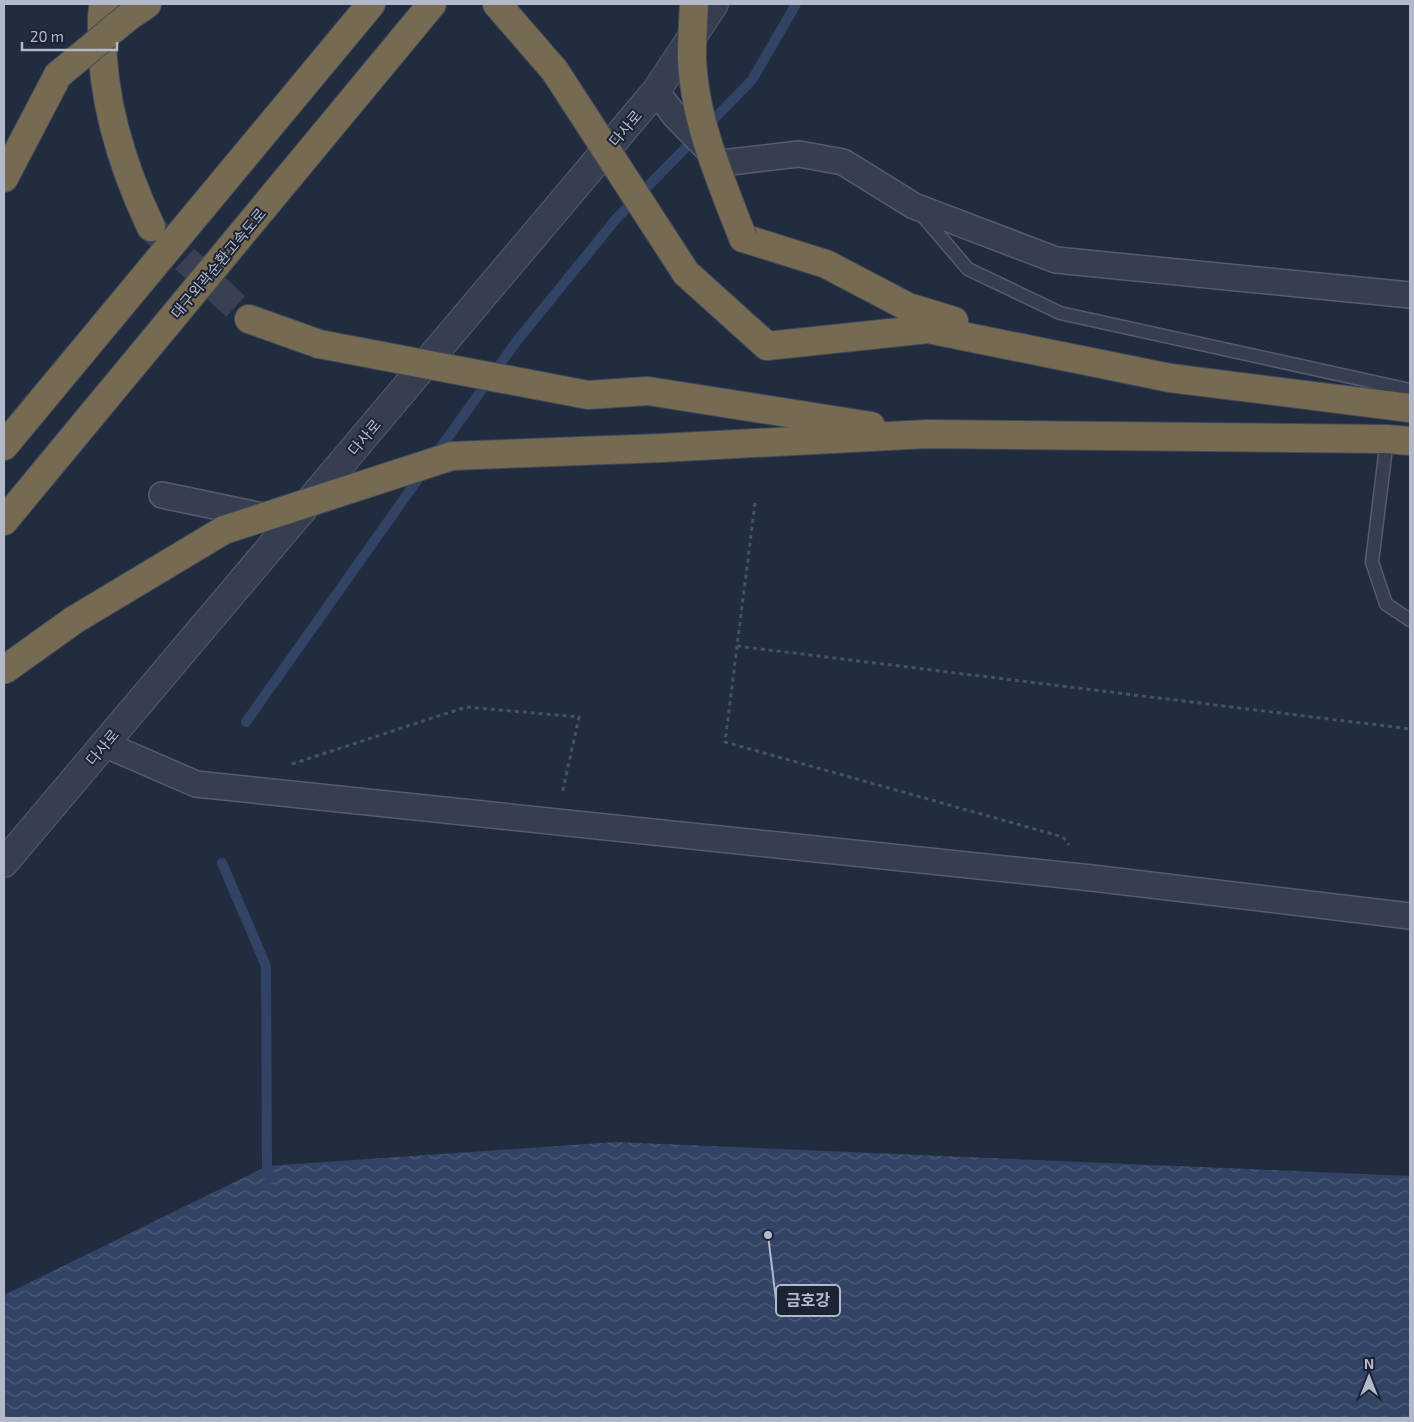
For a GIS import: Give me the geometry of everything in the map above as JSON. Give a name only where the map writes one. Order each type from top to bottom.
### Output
[{"type":"highway","points":[[104,4],[102,68],[116,132],[134,190],[151,227]]},
{"type":"highway","points":[[4,446],[371,4]]},
{"type":"highway","name":"대구외곽순환고속도로","points":[[4,521],[432,4]]},
{"type":"highway","points":[[497,4],[555,70],[686,273],[767,346],[928,329],[1170,378],[1410,408]]},
{"type":"highway","points":[[694,4],[692,59],[699,106],[717,172],[744,238],[826,264],[908,307],[992,334],[1170,378]]},
{"type":"highway","points":[[4,178],[58,75],[138,11]]},
{"type":"highway","points":[[249,320],[319,344],[588,395],[648,391],[927,434]]},
{"type":"highway","points":[[4,670],[74,620],[224,530],[452,456],[661,448],[927,434],[1399,440]]},
{"type":"street","name":"다사로","points":[[4,863],[656,91],[714,4]]},
{"type":"street","points":[[656,91],[681,122],[721,163],[799,154],[843,162],[914,206],[1056,260],[1410,295]]},
{"type":"street","points":[[162,495],[292,522]]},
{"type":"street","points":[[104,744],[196,784],[1092,878],[1410,916]]},
{"type":"lane","points":[[914,206],[968,269],[1060,313],[1410,390]]},
{"type":"lane","points":[[1399,440],[1372,562],[1386,604],[1410,620]]},
{"type":"path","points":[[755,503],[726,742],[1063,837],[1092,878]]},
{"type":"path","points":[[737,646],[1410,729]]},
{"type":"path","points":[[287,765],[466,707],[579,717],[556,823]]},
{"type":"water","points":[[615,1142],[1410,1176],[1410,1418],[4,1418],[4,1295],[267,1166]]},
{"type":"waterway","points":[[706,127],[752,80],[796,4]]},
{"type":"waterway","points":[[436,454],[516,342],[616,219],[696,137]]},
{"type":"waterway","points":[[246,722],[423,472]]},
{"type":"waterway","points":[[222,863],[266,966],[267,1166],[270,1178]]},
{"type":"tunnel","points":[[154,230],[249,319]]},
{"type":"place","name":"금호강","points":[[768,1235]]}]
